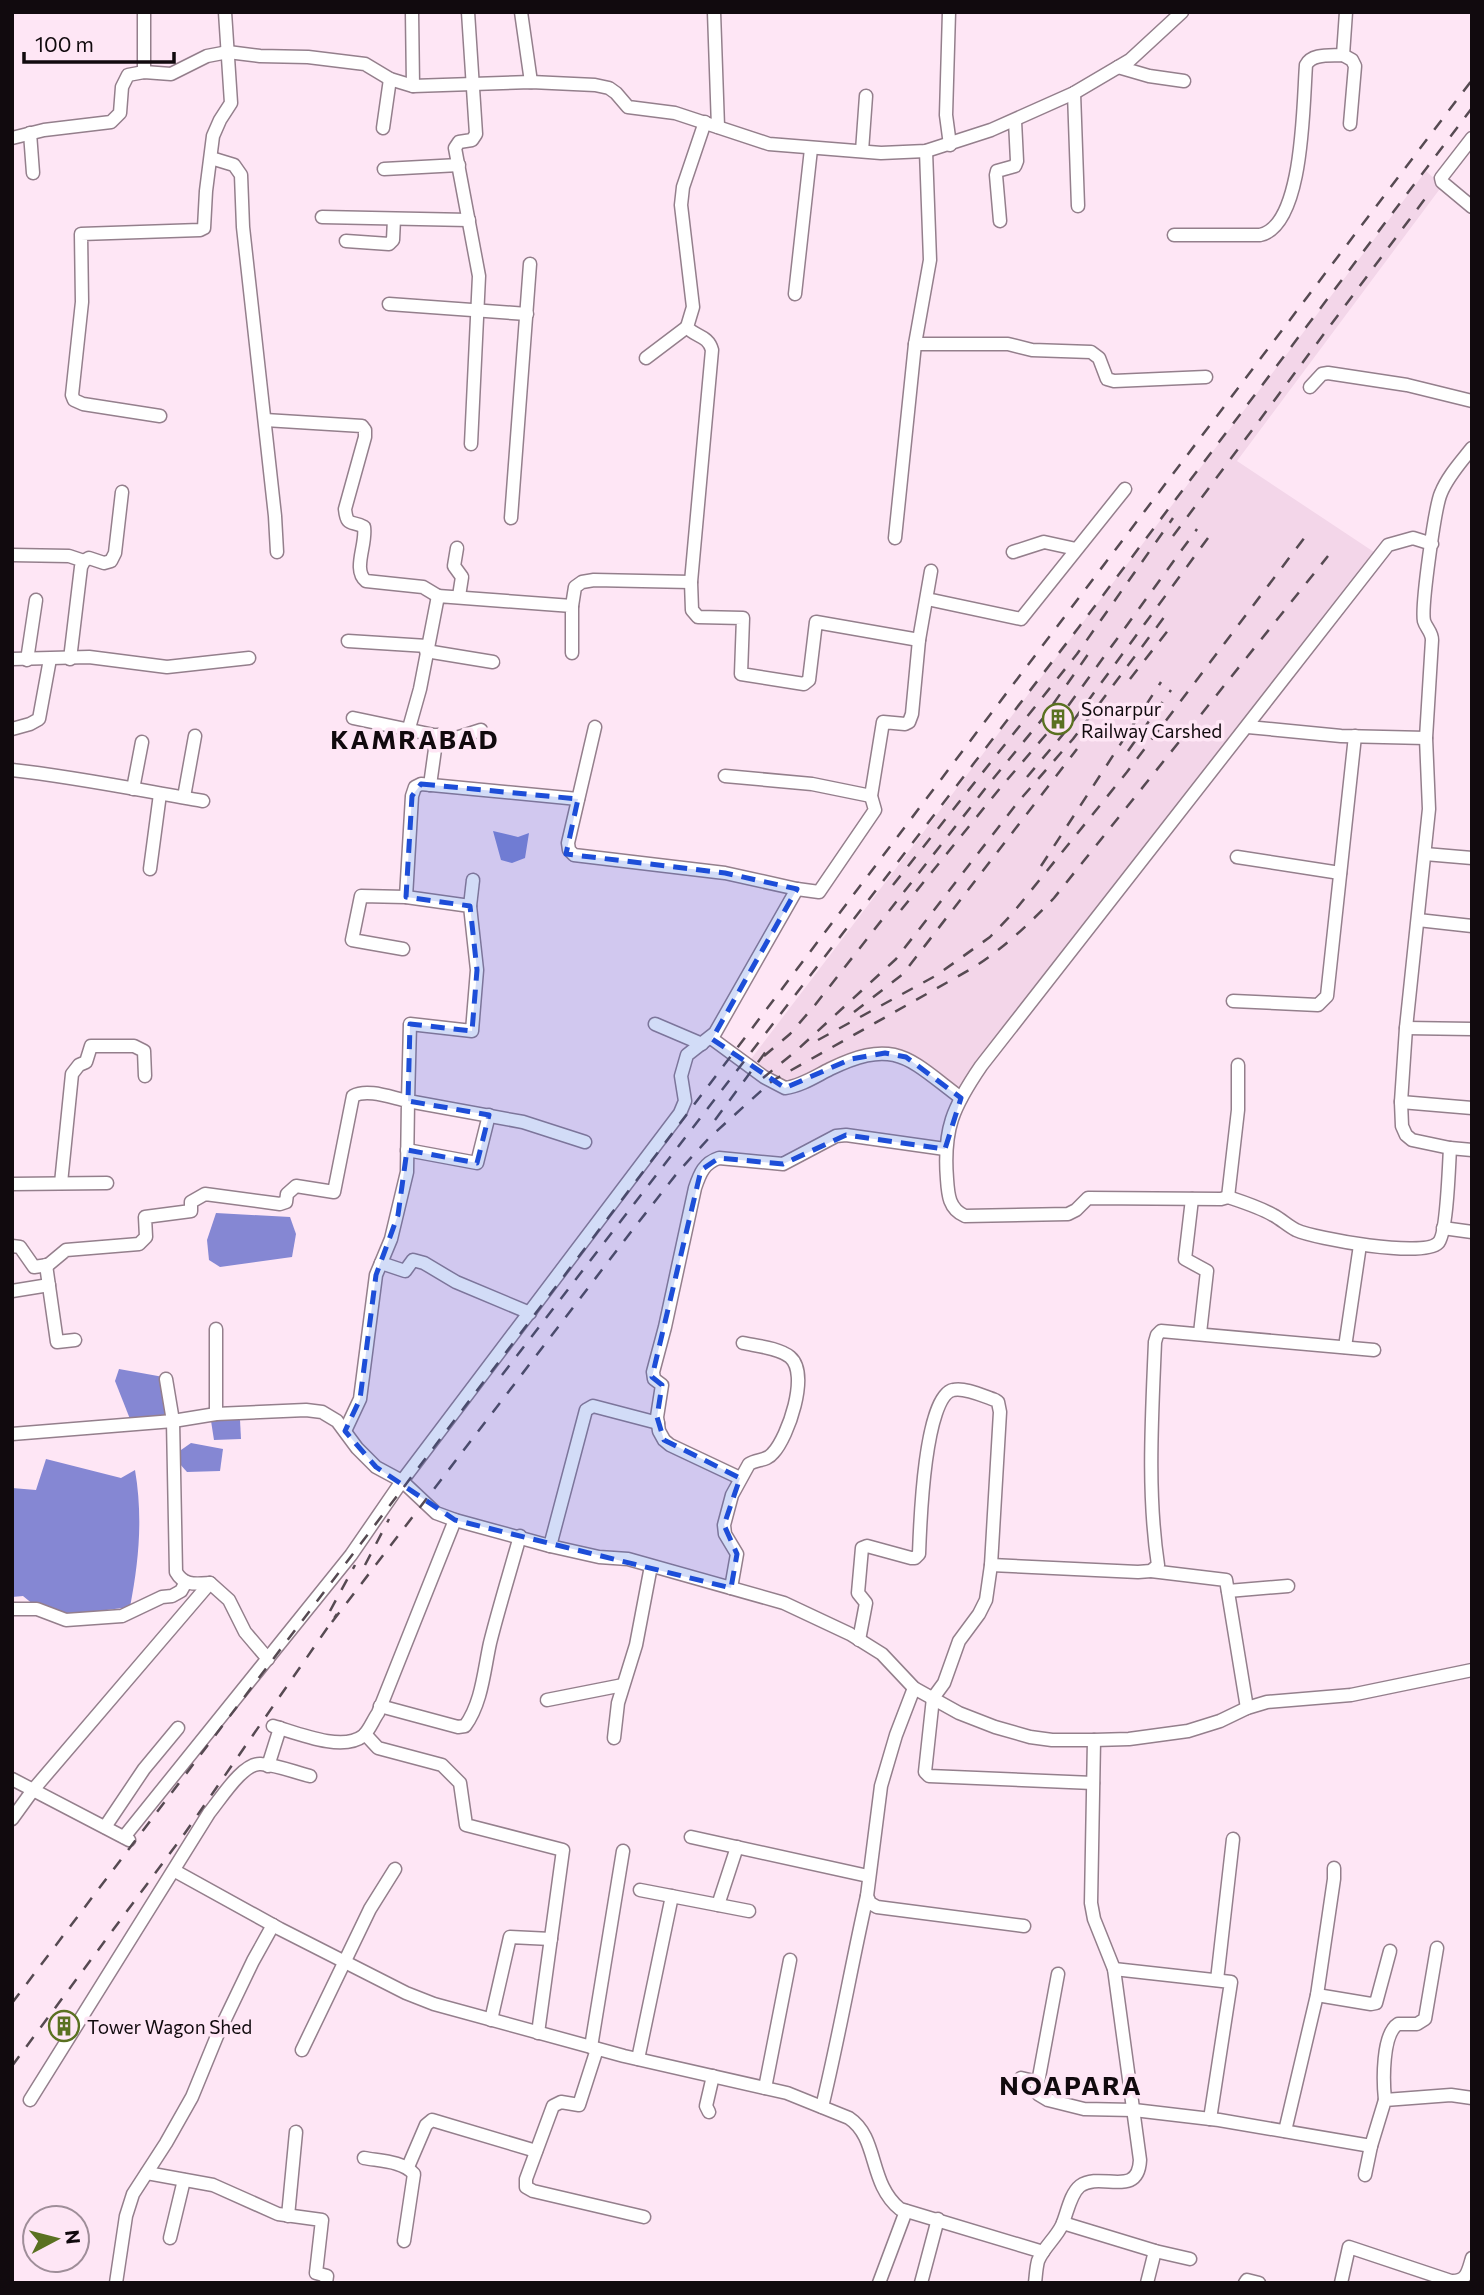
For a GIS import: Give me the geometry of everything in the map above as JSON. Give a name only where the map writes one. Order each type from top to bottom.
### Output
[{"type":"street","points":[[144,12],[144,72]]},
{"type":"street","points":[[160,416],[83,404],[74,400],[72,395],[82,302],[81,233],[204,228],[206,191],[216,127],[231,103],[225,12]]},
{"type":"street","points":[[412,12],[413,86]]},
{"type":"street","points":[[468,12],[475,134],[472,140],[457,144],[479,266],[471,444]]},
{"type":"street","points":[[522,12],[531,82]]},
{"type":"street","points":[[714,12],[719,127]]},
{"type":"street","points":[[949,12],[946,116],[950,145]]},
{"type":"street","points":[[12,138],[111,122],[120,113],[125,79],[128,75],[144,72],[171,74],[207,56],[228,52],[365,64],[390,79],[413,86],[531,82],[603,87],[616,93],[628,107],[664,110],[769,144],[811,149],[926,152],[1015,121],[1074,93],[1130,60],[1182,12]]},
{"type":"street","points":[[1343,55],[1346,12]]},
{"type":"street","points":[[1174,235],[1260,235],[1270,233],[1277,226],[1294,190],[1306,65],[1309,60],[1343,55],[1352,60],[1355,66],[1350,124]]},
{"type":"street","points":[[1118,67],[1149,76],[1184,81]]},
{"type":"street","points":[[383,128],[390,79]]},
{"type":"street","points":[[1074,93],[1078,206]]},
{"type":"street","points":[[862,151],[866,96]]},
{"type":"street","points":[[1000,221],[996,175],[997,171],[1015,166],[1017,161],[1015,121]]},
{"type":"street","points":[[646,358],[687,327],[693,307],[681,205],[683,187],[705,122]]},
{"type":"street","points":[[30,134],[33,173]]},
{"type":"street","points":[[1472,138],[1441,178],[1442,182],[1472,207]]},
{"type":"street","points":[[795,293],[811,149]]},
{"type":"street","points":[[895,538],[915,344],[930,260],[926,152]]},
{"type":"street","points":[[211,159],[234,165],[241,175],[243,227],[277,552]]},
{"type":"street","points":[[384,169],[459,165]]},
{"type":"street","points":[[322,217],[469,220]]},
{"type":"street","points":[[346,241],[388,244],[393,240],[394,219]]},
{"type":"street","points":[[511,517],[530,264]]},
{"type":"street","points":[[389,304],[527,314]]},
{"type":"street","points":[[687,327],[705,337],[712,350],[691,582],[694,615],[743,618],[741,674],[807,684],[816,622],[919,640]]},
{"type":"street","points":[[915,344],[1008,344],[1032,350],[1091,352],[1099,358],[1107,379],[1114,381],[1206,377]]},
{"type":"street","points":[[1310,387],[1322,374],[1328,373],[1407,385],[1472,401]]},
{"type":"street","points":[[265,420],[362,426],[365,437],[345,509],[350,524],[364,527],[366,535],[361,578],[366,581],[423,587],[438,596],[572,606]]},
{"type":"street","points":[[1472,448],[1447,481],[1438,500],[1423,617],[1433,640],[1426,738],[1430,786],[1401,1102],[1402,1126],[1405,1135],[1412,1140],[1472,1150]]},
{"type":"street","points":[[927,599],[1021,619],[1125,489]]},
{"type":"street","points":[[70,659],[78,579],[84,561],[89,558],[104,563],[111,561],[115,553],[122,492]]},
{"type":"street","points":[[1432,544],[1413,538],[1388,545],[987,1057],[961,1098],[947,1132],[945,1149],[948,1196],[952,1206],[965,1216],[1068,1214],[1087,1198],[1228,1197],[1273,1215],[1294,1230],[1315,1236],[1360,1245],[1429,1248],[1440,1241],[1443,1228],[1450,1148]]},
{"type":"street","points":[[1013,552],[1044,542],[1076,549]]},
{"type":"street","points":[[457,548],[454,566],[461,575],[459,596]]},
{"type":"street","points":[[12,555],[69,556],[84,561]]},
{"type":"street","points":[[595,727],[568,843],[569,850],[574,855],[725,873],[818,892],[875,810],[871,796],[883,722],[905,724],[909,722],[912,714],[919,640],[931,571]]},
{"type":"street","points":[[572,653],[572,606],[575,587],[582,582],[691,582]]},
{"type":"street","points":[[409,728],[420,689],[438,596]]},
{"type":"street","points":[[27,660],[36,600]]},
{"type":"street","points":[[348,641],[427,648],[493,662]]},
{"type":"street","points":[[12,659],[107,658],[167,667],[249,658]]},
{"type":"street","points":[[12,729],[39,719],[50,659]]},
{"type":"street","points":[[353,718],[453,739],[481,730]]},
{"type":"street","points":[[1248,727],[1355,736],[1426,738]]},
{"type":"street","points":[[430,785],[437,735]]},
{"type":"street","points":[[184,797],[195,736]]},
{"type":"street","points":[[1233,1001],[1318,1005],[1327,996],[1355,736]]},
{"type":"street","points":[[133,789],[142,742]]},
{"type":"street","points":[[12,770],[68,776],[203,800]]},
{"type":"street","points":[[724,776],[812,785],[871,796]]},
{"type":"street","points":[[406,897],[412,796],[415,787],[430,785],[578,799]]},
{"type":"street","points":[[150,869],[160,794]]},
{"type":"street","points":[[1425,854],[1472,858]]},
{"type":"street","points":[[1237,857],[1340,873]]},
{"type":"street","points":[[345,1430],[359,1399],[376,1275],[398,1215],[407,1172],[410,1024],[472,1031],[477,970],[470,906],[473,880]]},
{"type":"street","points":[[12,1779],[127,1839],[351,1555],[402,1481],[680,1113],[685,1101],[681,1076],[687,1055],[707,1041],[797,889]]},
{"type":"street","points":[[403,949],[352,940],[361,896],[406,897],[470,906]]},
{"type":"street","points":[[1418,920],[1472,926]]},
{"type":"street","points":[[655,1024],[707,1041],[785,1088],[851,1059],[885,1053],[906,1057],[961,1098]]},
{"type":"street","points":[[1406,1028],[1472,1029]]},
{"type":"street","points":[[61,1183],[72,1074],[79,1065],[86,1062],[91,1046],[134,1046],[144,1051],[145,1076]]},
{"type":"street","points":[[1228,1197],[1238,1110],[1238,1065]]},
{"type":"street","points":[[12,1246],[20,1247],[34,1267],[46,1265],[66,1250],[139,1244],[146,1237],[145,1217],[191,1211],[191,1202],[205,1194],[280,1203],[286,1202],[287,1194],[296,1186],[334,1192],[353,1096],[359,1093],[523,1122],[585,1142]]},
{"type":"street","points":[[1401,1102],[1472,1108]]},
{"type":"street","points":[[407,1150],[477,1163],[489,1115]]},
{"type":"street","points":[[740,1478],[670,1445],[659,1431],[662,1385],[654,1379],[653,1372],[666,1327],[701,1170],[710,1161],[719,1158],[783,1164],[836,1136],[846,1135],[945,1149]]},
{"type":"street","points":[[12,1184],[107,1183]]},
{"type":"street","points":[[1192,1199],[1185,1259],[1207,1270],[1200,1333]]},
{"type":"street","points":[[1443,1228],[1472,1232]]},
{"type":"street","points":[[1345,1347],[1360,1245]]},
{"type":"street","points":[[381,1263],[405,1271],[414,1260],[424,1263],[456,1282],[530,1313]]},
{"type":"street","points":[[46,1265],[57,1342],[75,1340]]},
{"type":"street","points":[[12,1291],[49,1285]]},
{"type":"street","points":[[216,1329],[216,1414]]},
{"type":"street","points":[[1151,1571],[1158,1565],[1151,1438],[1155,1342],[1161,1331],[1374,1350]]},
{"type":"street","points":[[731,1588],[737,1554],[725,1534],[724,1525],[732,1495],[749,1464],[767,1459],[774,1453],[792,1414],[799,1381],[798,1368],[793,1359],[785,1353],[743,1343]]},
{"type":"street","points":[[166,1379],[173,1421],[176,1572],[181,1580],[191,1584],[210,1583],[229,1600],[245,1632],[268,1659]]},
{"type":"street","points":[[859,1640],[866,1603],[858,1593],[862,1548],[867,1546],[911,1558],[918,1557],[921,1507],[933,1421],[943,1395],[953,1390],[964,1391],[995,1400],[1000,1407],[991,1565],[983,1607],[958,1641],[944,1683],[933,1698],[925,1772],[929,1776],[1093,1783]]},
{"type":"street","points":[[550,1546],[586,1410],[593,1406],[658,1423]]},
{"type":"street","points":[[12,1434],[173,1421],[216,1414],[314,1410],[323,1412],[337,1421],[357,1448],[376,1467],[402,1481],[431,1509],[455,1520],[550,1546],[598,1557],[628,1559],[784,1603],[882,1654],[914,1688],[959,1713],[1030,1737],[1052,1740],[1129,1739],[1188,1731],[1267,1702],[1351,1695],[1472,1670]]},
{"type":"street","points":[[268,1766],[277,1727],[334,1742],[351,1742],[365,1734],[380,1706],[455,1520]]},
{"type":"street","points":[[380,1706],[457,1727],[465,1726],[481,1687],[520,1536]]},
{"type":"street","points":[[991,1565],[1151,1571],[1226,1580],[1247,1708]]},
{"type":"street","points":[[614,1738],[623,1685],[636,1645],[651,1566]]},
{"type":"street","points":[[12,1609],[37,1609],[66,1620],[122,1616],[162,1597],[172,1596],[181,1591],[186,1582]]},
{"type":"street","points":[[12,1819],[33,1790],[210,1583]]},
{"type":"street","points":[[1228,1591],[1288,1586]]},
{"type":"street","points":[[547,1700],[623,1685]]},
{"type":"street","points":[[821,2107],[867,1896],[881,1786],[896,1734],[914,1688]]},
{"type":"street","points":[[105,1827],[144,1769],[178,1728]]},
{"type":"street","points":[[365,1734],[378,1748],[442,1765],[460,1783],[466,1825],[563,1850],[538,2033]]},
{"type":"street","points":[[1035,2283],[1043,2252],[1057,2235],[1075,2191],[1089,2182],[1131,2180],[1137,2177],[1140,2160],[1114,1969],[1094,1919],[1091,1903],[1094,1740]]},
{"type":"street","points":[[30,2100],[209,1813],[244,1770],[252,1765],[268,1766],[310,1776]]},
{"type":"street","points":[[691,1837],[868,1876]]},
{"type":"street","points":[[1217,1980],[1233,1839]]},
{"type":"street","points":[[718,1905],[737,1847]]},
{"type":"street","points":[[624,1851],[594,2048],[582,2102],[576,2106],[561,2102],[553,2106],[526,2179],[526,2187],[533,2191],[644,2217]]},
{"type":"street","points":[[302,2050],[370,1909],[395,1868]]},
{"type":"street","points":[[1285,2131],[1317,1995],[1334,1868]]},
{"type":"street","points":[[175,1871],[406,1993],[594,2048],[787,2093],[821,2107],[858,2124],[864,2132],[881,2189],[890,2201],[906,2211],[1043,2252]]},
{"type":"street","points":[[640,1890],[749,1911]]},
{"type":"street","points":[[638,2059],[672,1896]]},
{"type":"street","points":[[867,1896],[870,1903],[877,1907],[1024,1926]]},
{"type":"street","points":[[116,2283],[126,2216],[133,2194],[192,2097],[217,2036],[273,1925]]},
{"type":"street","points":[[491,2020],[510,1937],[551,1939]]},
{"type":"street","points":[[1364,2175],[1385,2100],[1383,2072],[1391,2029],[1398,2024],[1418,2024],[1425,2018],[1437,1948]]},
{"type":"street","points":[[1317,1995],[1376,2003],[1390,1951]]},
{"type":"street","points":[[765,2088],[790,1960]]},
{"type":"street","points":[[1114,1969],[1231,1982],[1210,2119]]},
{"type":"street","points":[[1058,1974],[1038,2082],[1038,2094],[1048,2100],[1084,2109],[1134,2109],[1210,2119],[1371,2146]]},
{"type":"street","points":[[709,2112],[706,2106],[713,2076]]},
{"type":"street","points":[[1017,2082],[1021,2078],[1038,2082]]},
{"type":"street","points":[[1385,2100],[1451,2095],[1472,2098]]},
{"type":"street","points":[[408,2167],[426,2125],[432,2120],[536,2151]]},
{"type":"street","points":[[288,2216],[296,2132]]},
{"type":"street","points":[[364,2158],[408,2167],[414,2174],[404,2241]]},
{"type":"street","points":[[147,2173],[213,2185],[265,2210],[322,2220],[316,2273],[327,2276],[326,2283]]},
{"type":"street","points":[[170,2238],[184,2180]]},
{"type":"street","points":[[879,2283],[906,2211]]},
{"type":"street","points":[[921,2283],[938,2219]]},
{"type":"street","points":[[1063,2223],[1189,2259]]},
{"type":"street","points":[[1341,2283],[1349,2247],[1451,2281],[1463,2280],[1472,2258]]},
{"type":"street","points":[[1147,2283],[1155,2251]]},
{"type":"street","points":[[1245,2283],[1247,2280],[1259,2283]]},
{"type":"highlighted area","points":[[421,784],[578,799],[566,854],[725,873],[797,889],[712,1039],[785,1088],[851,1059],[885,1053],[906,1057],[961,1098],[945,1149],[846,1135],[783,1164],[719,1158],[701,1170],[652,1377],[662,1385],[657,1417],[664,1440],[740,1478],[724,1525],[737,1554],[731,1588],[455,1520],[376,1467],[345,1431],[360,1399],[376,1275],[398,1215],[407,1150],[477,1163],[489,1115],[408,1101],[410,1024],[472,1031],[477,970],[470,906],[406,897],[412,796]]},
{"type":"shaded area","name":"Sonarpur Railway Carshed","points":[[1426,171],[1442,186],[1237,461],[1377,554],[959,1093],[889,1050],[791,1084],[780,1084],[751,1059]]},
{"type":"water","points":[[493,831],[518,837],[529,833],[525,858],[512,863],[501,860]]},
{"type":"water","points":[[216,1213],[290,1217],[296,1234],[292,1257],[220,1267],[209,1260],[207,1240]]},
{"type":"water","points":[[119,1369],[169,1378],[169,1417],[130,1419],[115,1381]]},
{"type":"water","points":[[218,1416],[240,1420],[241,1439],[214,1440],[211,1421]]},
{"type":"water","points":[[191,1443],[223,1449],[220,1471],[187,1472],[179,1463],[181,1450]]},
{"type":"water","points":[[46,1459],[121,1478],[135,1470],[139,1539],[130,1607],[60,1616],[45,1614],[23,1596],[12,1597],[12,1488],[36,1490]]},
{"type":"railway","points":[[12,2003],[1472,80]]},
{"type":"railway","points":[[502,1375],[1079,627],[1472,108]]},
{"type":"railway","points":[[1173,536],[1430,192]]},
{"type":"railway","points":[[893,885],[1077,654],[1173,518]]},
{"type":"railway","points":[[901,910],[1055,724],[1197,529]]},
{"type":"railway","points":[[818,1040],[937,975],[990,937],[1012,914],[1127,772],[1305,537]]},
{"type":"railway","points":[[1027,777],[1065,732],[1208,538]]},
{"type":"railway","points":[[332,1622],[634,1228],[709,1138],[772,1081],[971,969],[1025,927],[1054,898],[1328,556]]},
{"type":"railway","points":[[763,1078],[896,959],[1018,802],[1073,739],[1165,616]]},
{"type":"railway","points":[[1130,679],[1173,624]]},
{"type":"railway","points":[[764,1056],[790,1034],[815,1005],[1044,717],[1089,653]]},
{"type":"railway","points":[[1041,866],[1161,682]]},
{"type":"railway","points":[[1128,751],[1171,690]]},
{"type":"railway","points":[[854,1012],[903,974],[1077,749]]},
{"type":"railway","points":[[715,1120],[770,1046]]},
{"type":"railway","points":[[365,1565],[389,1519]]},
{"type":"railway","points":[[330,1611],[355,1565]]},
{"type":"railway","points":[[12,2066],[185,1833],[337,1614]]},
{"type":"place","name":"Sonarpur Railway Carshed","points":[[1058,719]]},
{"type":"place","name":"Tower Wagon Shed","points":[[64,2026]]},
{"type":"district","name":"KAMRABAD","points":[[415,738]]},
{"type":"district","name":"NOAPARA","points":[[1071,2084]]}]
